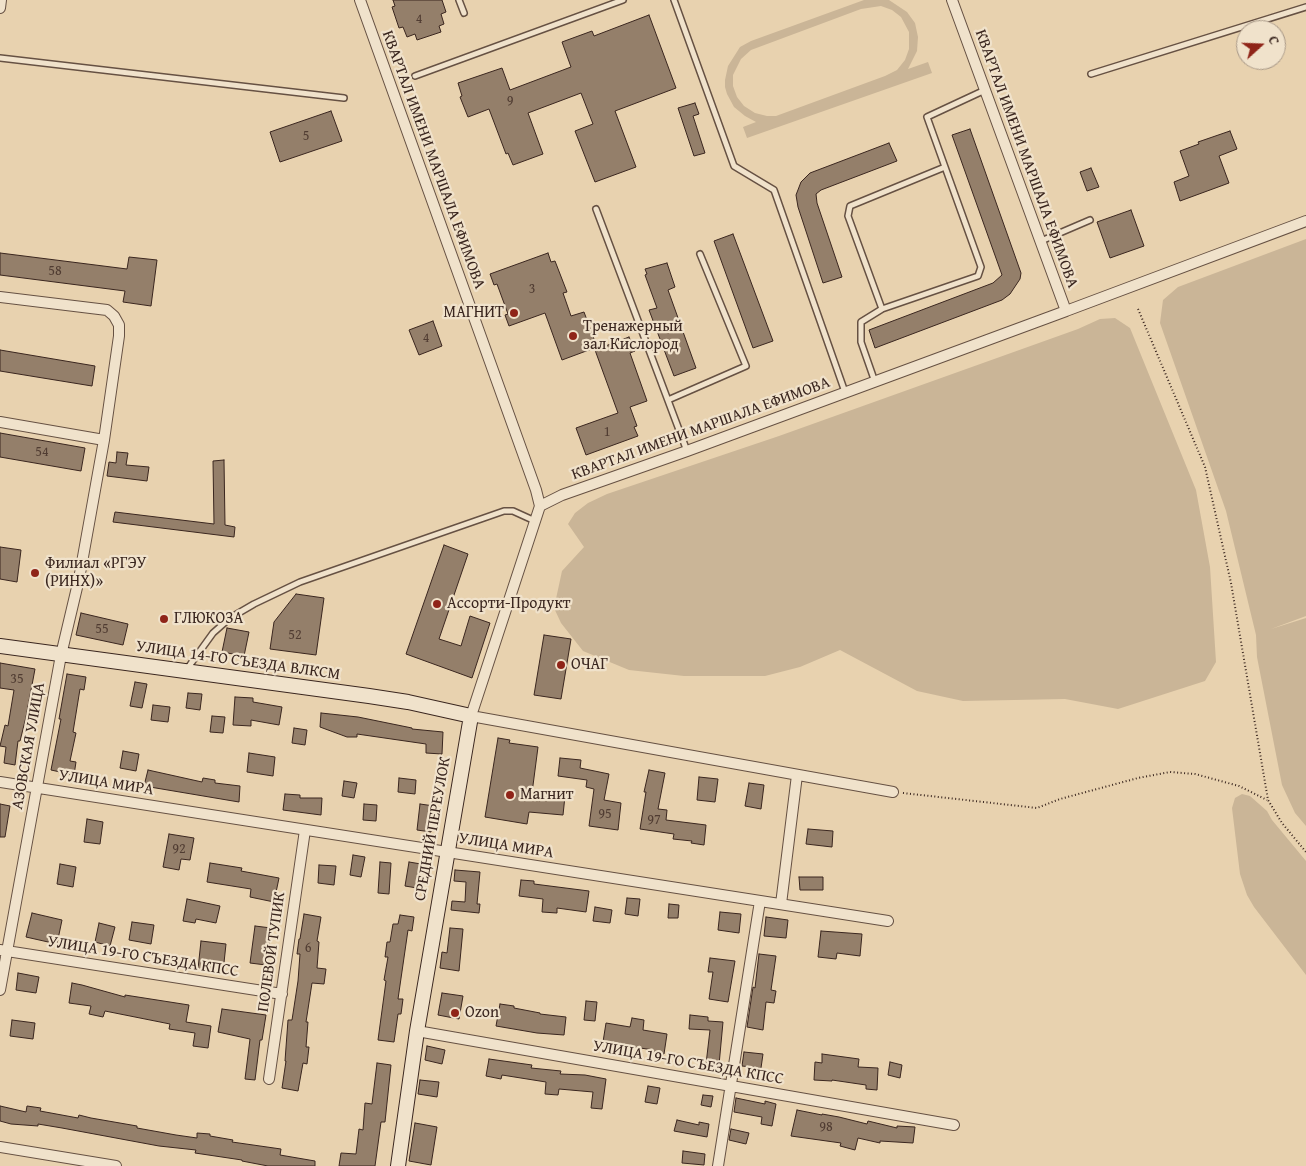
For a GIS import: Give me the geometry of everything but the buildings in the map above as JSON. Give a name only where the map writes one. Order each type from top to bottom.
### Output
[{"type":"street","name":"КВАРТАЛ ИМЕНИ МАРШАЛА ЕФИМОВА","points":[[360,0],[536,490],[540,506],[562,495],[687,451],[1066,311],[952,0]]},
{"type":"street","points":[[1066,311],[1306,221]]},
{"type":"street","name":"АЗОВСКАЯ УЛИЦА","points":[[0,297],[107,310],[114,316],[119,325],[104,440],[79,579],[61,654],[37,788],[4,950],[0,990]]},
{"type":"street","points":[[0,422],[104,440]]},
{"type":"street","name":"СРЕДНИЙ ПЕРЕУЛОК","points":[[398,1166],[417,1031],[471,716],[540,506]]},
{"type":"street","name":"УЛИЦА 14-ГО СЪЕЗДА ВЛКСМ","points":[[0,646],[369,696],[408,702],[471,716]]},
{"type":"street","points":[[471,716],[893,792]]},
{"type":"street","points":[[782,904],[797,775]]},
{"type":"street","name":"УЛИЦА МИРА","points":[[0,782],[888,921]]},
{"type":"street","name":"ПОЛЕВОЙ ТУПИК","points":[[269,1079],[305,830]]},
{"type":"street","points":[[718,1166],[760,901]]},
{"type":"street","name":"УЛИЦА 19-ГО СЪЕЗДА КПСС","points":[[4,950],[282,994]]},
{"type":"street","name":"УЛИЦА 19-ГО СЪЕЗДА КПСС","points":[[417,1031],[954,1125]]},
{"type":"street","points":[[0,1147],[116,1166]]},
{"type":"lane","points":[[459,0],[464,13]]},
{"type":"lane","points":[[415,76],[623,0]]},
{"type":"lane","points":[[674,0],[734,166],[774,190],[845,393]]},
{"type":"lane","points":[[1091,74],[1306,7]]},
{"type":"lane","points":[[0,58],[344,98]]},
{"type":"lane","points":[[875,382],[861,342],[861,322],[882,309],[978,276],[981,267],[927,117],[985,90]]},
{"type":"lane","points":[[882,309],[848,216],[850,206],[945,167]]},
{"type":"lane","points":[[596,209],[687,451]]},
{"type":"lane","points":[[1041,241],[1090,220]]},
{"type":"lane","points":[[668,400],[746,366],[700,254]]},
{"type":"lane","points":[[186,671],[213,633],[230,618],[300,582],[504,511],[513,511],[535,521]]},
{"type":"path","points":[[1138,309],[1204,467],[1231,583],[1268,800],[1282,823],[1306,852]]},
{"type":"path","points":[[893,792],[1037,808],[1086,792],[1170,772],[1195,774],[1239,786],[1268,800]]},
{"type":"shaded area","points":[[864,0],[889,0],[907,12],[915,23],[918,37],[917,51],[908,69],[928,62],[932,73],[747,138],[743,127],[756,122],[734,107],[727,94],[725,80],[728,66],[740,47],[751,41]],"holes":[[[881,6],[892,10],[901,17],[909,32],[909,49],[905,60],[897,70],[776,116],[755,113],[744,106],[737,97],[733,86],[733,75],[741,59],[751,50],[861,9]]]},
{"type":"shaded area","points":[[1306,239],[1306,616],[1271,629],[1306,618],[1306,826],[1295,813],[1282,785],[1257,657],[1256,635],[1226,511],[1160,323],[1163,300],[1178,287]]},
{"type":"shaded area","points":[[1115,318],[1130,328],[1196,490],[1210,567],[1216,662],[1205,681],[1118,709],[1065,699],[963,701],[917,691],[840,650],[800,667],[765,676],[684,676],[629,670],[583,651],[561,623],[554,608],[562,571],[584,547],[568,524],[575,513],[588,503],[607,494],[779,436],[1078,329],[1100,319]]},
{"type":"shaded area","points":[[1242,794],[1250,796],[1267,811],[1272,820],[1306,861],[1306,975],[1247,895],[1240,874],[1232,808],[1235,798]]},
{"type":"place","name":"МАГНИТ","points":[[514,313]]},
{"type":"place","name":"Тренажерный зал Кислород","points":[[573,336]]},
{"type":"place","name":"Филиал «РГЭУ (РИНХ)»","points":[[35,573]]},
{"type":"place","name":"Ассорти-Продукт","points":[[437,604]]},
{"type":"place","name":"ГЛЮКОЗА","points":[[164,619]]},
{"type":"place","name":"ОЧАГ","points":[[561,665]]},
{"type":"place","name":"Магнит","points":[[510,795]]},
{"type":"place","name":"Ozon","points":[[455,1013]]}]
